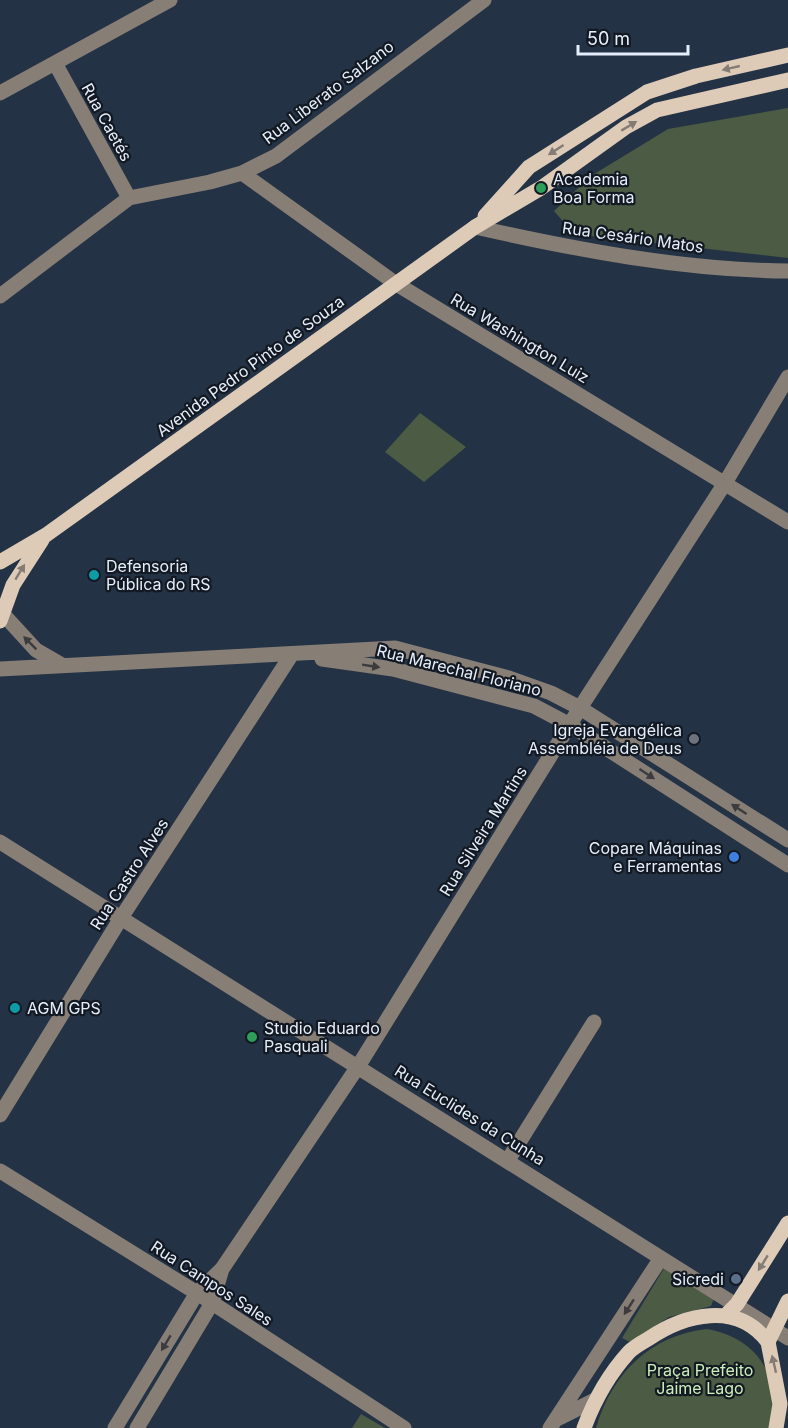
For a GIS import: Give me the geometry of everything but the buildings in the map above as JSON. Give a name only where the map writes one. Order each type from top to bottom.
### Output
[{"type":"main road","name":"Avenida Pedro Pinto de Souza","points":[[475,227],[529,167],[647,92],[696,76],[788,56]]},
{"type":"main road","name":"Avenida Pedro Pinto de Souza","points":[[0,562],[46,535],[395,283],[475,227],[541,188],[626,127],[657,110],[788,80]]},
{"type":"main road","name":"Avenida Pedro Pinto de Souza","points":[[1,618],[12,585],[46,535]]},
{"type":"main road","points":[[584,1428],[595,1400],[630,1350],[668,1325],[731,1310],[788,1223]]},
{"type":"main road","points":[[776,1428],[780,1404],[771,1335],[788,1301]]},
{"type":"main road","points":[[731,1310],[760,1332],[771,1335]]},
{"type":"street","points":[[0,93],[170,0]]},
{"type":"street","name":"Rua Liberato Salzano","points":[[0,296],[129,198],[210,182],[242,173],[276,156],[484,0]]},
{"type":"street","name":"Rua Caetés","points":[[55,63],[129,198]]},
{"type":"street","name":"Rua Washington Luiz","points":[[242,173],[395,283],[788,522]]},
{"type":"street","name":"Rua Cesário Matos","points":[[475,227],[587,252],[749,270],[788,271]]},
{"type":"street","name":"Rua Silveira Martins","points":[[119,1427],[197,1293],[222,1269],[358,1065],[580,708],[725,483],[788,377]]},
{"type":"street","points":[[1,618],[36,650],[62,665]]},
{"type":"street","name":"Rua Marechal Floriano","points":[[0,669],[395,648],[508,678],[551,693],[580,708],[788,840]]},
{"type":"street","name":"Rua Marechal Floriano","points":[[292,654],[393,669],[534,706],[570,725],[788,865]]},
{"type":"street","name":"Rua Castro Alves","points":[[0,1115],[121,918],[292,654]]},
{"type":"street","name":"Rua Euclides da Cunha","points":[[0,842],[508,1160],[661,1258],[731,1310]]},
{"type":"street","points":[[508,1160],[594,1022]]},
{"type":"street","name":"Rua Campos Sales","points":[[0,1171],[197,1293],[404,1428]]},
{"type":"street","points":[[553,1424],[661,1258]]},
{"type":"street","name":"Rua Silveira Martins","points":[[136,1428],[213,1304],[222,1269]]},
{"type":"street","points":[[616,1329],[616,1368]]},
{"type":"street","points":[[771,1335],[788,1338]]},
{"type":"street","points":[[553,1424],[595,1400]]},
{"type":"green space","points":[[788,108],[788,258],[574,234],[554,211],[591,176],[668,129]]},
{"type":"green space","points":[[420,413],[466,447],[424,482],[385,452]]},
{"type":"green space","name":"Praça Prefeito Jaime Lago","points":[[666,1265],[715,1296],[711,1306],[669,1317],[630,1342],[622,1338]]},
{"type":"green space","name":"Praça Prefeito Jaime Lago","points":[[707,1329],[740,1341],[753,1351],[762,1363],[769,1376],[773,1392],[771,1428],[596,1428],[612,1390],[636,1360],[651,1348],[668,1339]]},
{"type":"green space","points":[[361,1414],[385,1428],[352,1428]]},
{"type":"place","name":"Academia Boa Forma","points":[[541,188]]},
{"type":"place","name":"Defensoria Pública do RS","points":[[94,575]]},
{"type":"place","name":"Igreja Evangélica Assembléia de Deus","points":[[694,739]]},
{"type":"place","name":"Copare Máquinas e Ferramentas","points":[[734,857]]},
{"type":"place","name":"AGM GPS","points":[[15,1008]]},
{"type":"place","name":"Studio Eduardo Pasquali","points":[[252,1037]]},
{"type":"place","name":"Sicredi","points":[[736,1279]]}]
